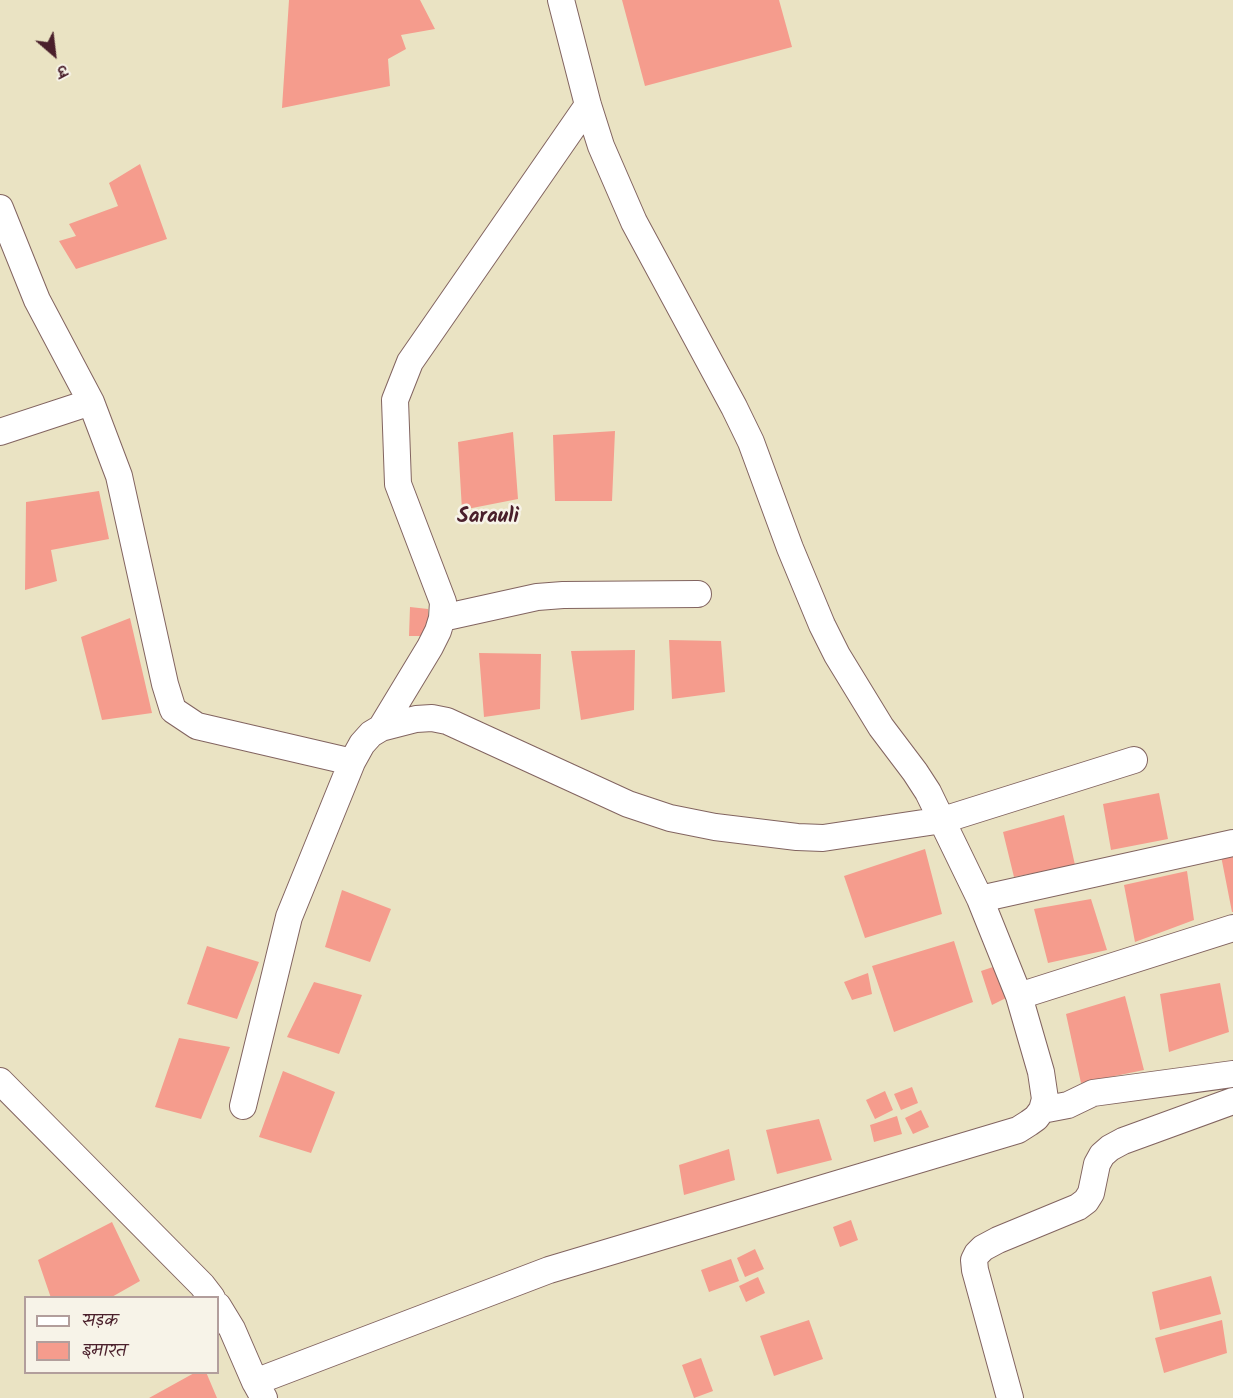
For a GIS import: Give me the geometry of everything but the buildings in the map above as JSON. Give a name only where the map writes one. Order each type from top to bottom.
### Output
[{"type":"street","points":[[219,1308],[232,1329],[259,1390],[549,1269],[1018,1130],[1036,1118],[1042,1110],[1045,1099],[1019,996],[980,899],[943,820],[915,772],[881,727],[837,655],[790,548],[751,442],[634,222],[601,146],[561,0]]},
{"type":"street","points":[[381,728],[438,631],[443,602],[398,484],[395,400],[410,362],[588,105]]},
{"type":"street","points":[[0,208],[37,300],[91,402],[119,476],[173,710],[197,726],[352,762]]},
{"type":"street","points":[[0,432],[91,402]]},
{"type":"street","points":[[442,618],[537,597],[698,594]]},
{"type":"street","points":[[243,1106],[289,917],[352,762],[362,744],[371,734],[381,728],[416,719],[432,718],[447,721],[628,804],[670,818],[715,827],[797,837],[823,838],[943,820],[1134,760]]},
{"type":"street","points":[[980,899],[1233,843]]},
{"type":"street","points":[[1019,996],[1233,928]]},
{"type":"street","points":[[1042,1110],[1068,1105],[1093,1093],[1233,1074]]},
{"type":"street","points":[[0,1081],[210,1296]]},
{"type":"street","points":[[1010,1398],[975,1270],[974,1260],[977,1254],[998,1240],[1078,1207],[1086,1201],[1091,1193],[1097,1164],[1110,1148],[1233,1101]]},
{"type":"district","name":"Sarauli","points":[[488,518]]}]
